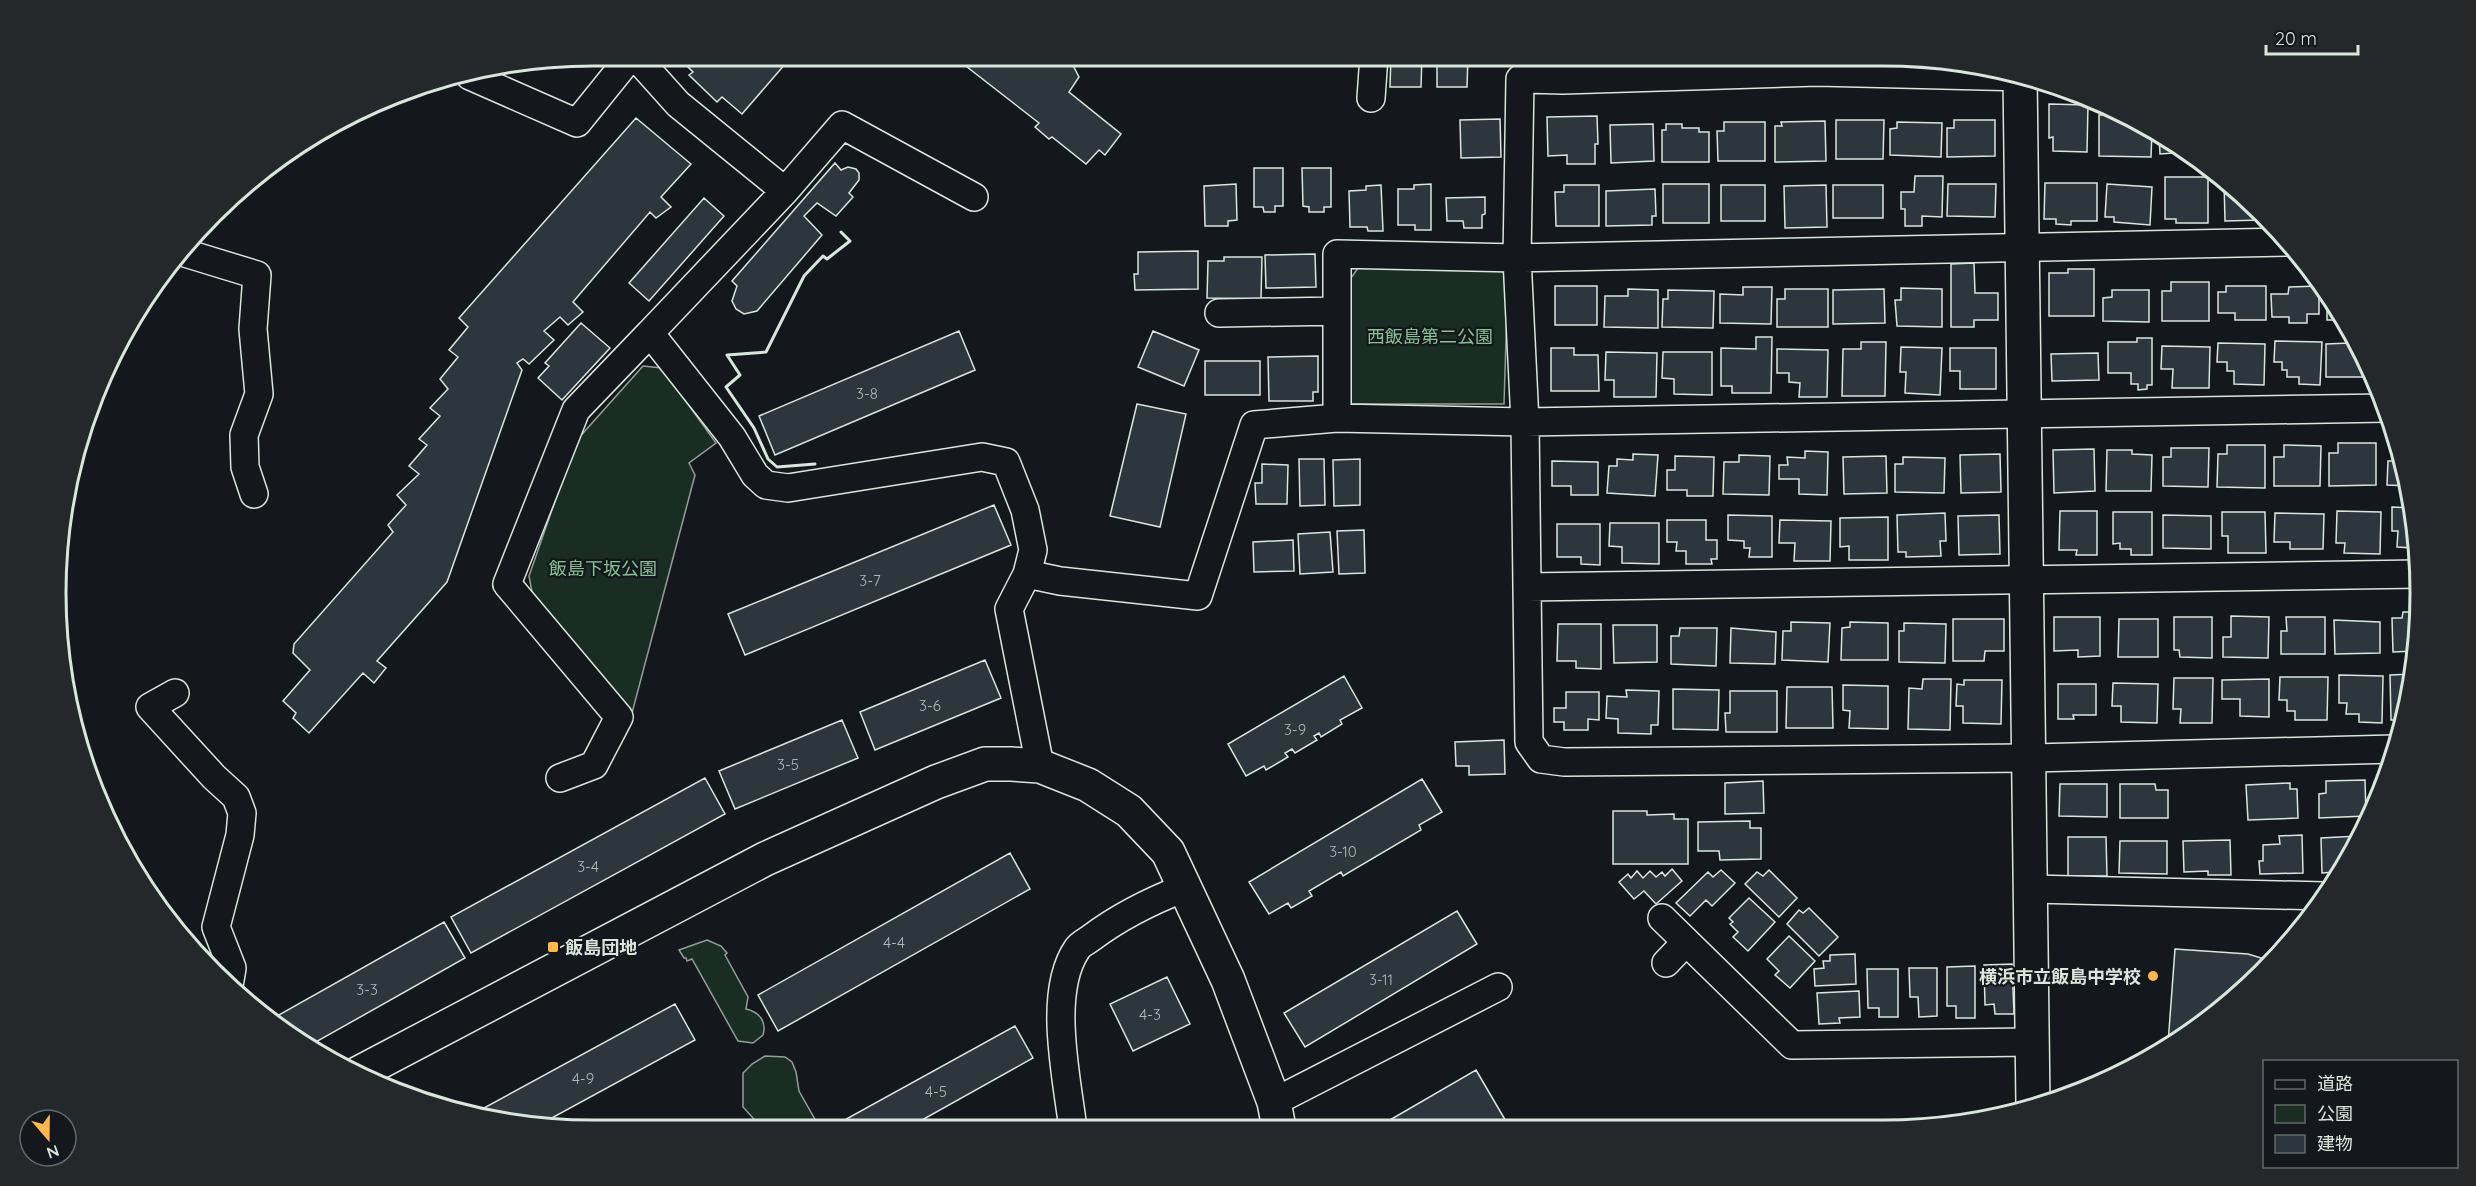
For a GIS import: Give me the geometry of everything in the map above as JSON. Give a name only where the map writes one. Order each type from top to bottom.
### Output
[{"type":"street","points":[[477,79],[577,123],[625,66]]},
{"type":"street","points":[[642,66],[678,104],[785,191]]},
{"type":"street","points":[[1371,98],[1373,66]]},
{"type":"street","points":[[1784,66],[1563,80],[1520,79],[1517,258],[1525,422],[1529,742],[1541,759],[1564,762],[2027,758],[2386,749]]},
{"type":"street","points":[[1850,66],[1963,73]]},
{"type":"street","points":[[2021,85],[2022,413],[2032,1098]]},
{"type":"street","points":[[560,778],[594,765],[619,717],[507,584],[576,410],[785,191],[842,125],[974,197]]},
{"type":"street","points":[[1337,418],[1337,254],[1517,258],[2276,242]]},
{"type":"street","points":[[190,255],[257,276],[253,329],[259,394],[244,435],[245,467],[254,494]]},
{"type":"street","points":[[1219,313],[1337,311]]},
{"type":"street","points":[[650,333],[732,437],[755,475],[766,485],[788,488],[982,457],[1006,462],[1025,510],[1033,550],[1027,574],[1009,609],[1040,766]]},
{"type":"street","points":[[1027,574],[1060,581],[1198,596],[1254,425],[1337,418],[1525,422],[2376,408]]},
{"type":"street","points":[[1527,587],[2409,574]]},
{"type":"street","points":[[175,693],[150,707],[213,777],[236,797],[242,813],[240,835],[216,927],[231,968],[230,975]]},
{"type":"street","points":[[367,1069],[765,859],[936,782],[985,764],[1040,766],[1088,785],[1129,811],[1168,852],[1228,980],[1277,1115],[1498,987]]},
{"type":"street","points":[[1072,1120],[1060,1017],[1064,979],[1078,948],[1105,928],[1145,904],[1184,888]]},
{"type":"street","points":[[2029,889],[2310,902]]},
{"type":"street","points":[[1662,918],[1792,1045],[2031,1042]]},
{"type":"street","points":[[1666,963],[1686,942]]},
{"type":"green space","name":"西飯島第二公園","points":[[1358,268],[1497,268],[1508,276],[1504,404],[1351,404],[1351,278]]},
{"type":"green space","name":"飯島下坂公園","points":[[643,366],[662,368],[716,443],[689,463],[695,475],[632,713],[532,592],[529,576],[576,441]]},
{"type":"green space","points":[[707,940],[721,946],[727,953],[725,955],[748,997],[746,1009],[755,1012],[763,1021],[763,1035],[753,1043],[738,1041],[692,959],[687,961],[679,950]]},
{"type":"green space","points":[[765,1056],[785,1057],[792,1062],[799,1091],[815,1120],[755,1120],[743,1107],[743,1073]]},
{"type":"building","points":[[687,66],[783,66],[742,114],[722,97],[717,102],[689,75],[693,72]]},
{"type":"building","points":[[966,66],[1073,66],[1079,77],[1069,92],[1121,134],[1105,155],[1099,150],[1086,164],[1052,137],[1049,139],[1035,127],[1039,123]]},
{"type":"building","points":[[1391,66],[1422,66],[1421,87],[1390,87]]},
{"type":"building","points":[[1437,66],[1468,66],[1467,87],[1437,87]]},
{"type":"building","points":[[2049,104],[2082,105],[2088,107],[2087,152],[2053,151],[2053,137],[2049,138]]},
{"type":"building","points":[[2099,115],[2116,120],[2152,140],[2151,157],[2099,156]]},
{"type":"building","points":[[1597,116],[1598,144],[1595,144],[1595,164],[1567,164],[1567,155],[1548,156],[1547,117]]},
{"type":"building","points":[[636,118],[691,164],[661,197],[671,207],[656,218],[650,212],[573,302],[583,312],[568,325],[560,317],[544,331],[554,340],[529,364],[523,359],[517,363],[522,370],[447,582],[377,661],[386,668],[374,683],[363,673],[309,733],[293,718],[296,713],[283,701],[310,670],[293,653],[294,644],[393,532],[388,525],[406,505],[397,495],[419,474],[409,466],[427,445],[419,439],[440,416],[430,408],[448,389],[440,379],[458,357],[449,350],[468,327],[459,318]]},
{"type":"building","points":[[1500,119],[1501,157],[1461,158],[1460,120]]},
{"type":"building","points":[[1836,120],[1884,120],[1883,159],[1836,159]]},
{"type":"building","points":[[1954,120],[1995,120],[1995,156],[1947,157],[1947,128],[1954,128]]},
{"type":"building","points":[[1825,121],[1826,161],[1775,162],[1775,126],[1782,126],[1781,122]]},
{"type":"building","points":[[1724,122],[1765,122],[1765,161],[1718,161],[1717,131],[1724,131]]},
{"type":"building","points":[[1897,122],[1942,123],[1941,157],[1890,155],[1890,129],[1897,128]]},
{"type":"building","points":[[1653,124],[1654,161],[1611,163],[1610,125]]},
{"type":"building","points":[[1666,124],[1682,124],[1682,128],[1699,128],[1699,132],[1709,132],[1709,162],[1662,162],[1662,130],[1666,130]]},
{"type":"building","points":[[2160,145],[2173,153],[2160,154]]},
{"type":"building","points":[[835,163],[841,170],[848,167],[856,169],[859,173],[859,180],[849,193],[853,197],[836,216],[817,203],[804,216],[822,235],[757,311],[744,314],[736,309],[732,301],[737,286],[732,281]]},
{"type":"building","points":[[1254,168],[1283,168],[1283,206],[1275,206],[1275,212],[1264,212],[1263,207],[1254,207]]},
{"type":"building","points":[[1302,168],[1331,168],[1331,207],[1324,207],[1324,212],[1309,212],[1309,207],[1303,206]]},
{"type":"building","points":[[1915,176],[1943,176],[1942,217],[1922,216],[1922,226],[1905,226],[1905,209],[1901,209],[1901,192],[1914,192]]},
{"type":"building","points":[[2165,177],[2208,178],[2208,223],[2176,223],[2176,219],[2165,219]]},
{"type":"building","points":[[2045,183],[2097,183],[2097,221],[2071,221],[2071,225],[2056,224],[2056,219],[2044,219]]},
{"type":"building","points":[[1236,184],[1237,220],[1228,221],[1228,226],[1205,226],[1204,186]]},
{"type":"building","points":[[1431,184],[1431,230],[1415,230],[1415,225],[1398,225],[1398,189],[1414,189],[1414,185]]},
{"type":"building","points":[[1663,184],[1709,184],[1709,223],[1663,223]]},
{"type":"building","points":[[1948,184],[1996,184],[1995,217],[1947,216]]},
{"type":"building","points":[[2107,184],[2152,187],[2150,225],[2114,222],[2114,217],[2105,217]]},
{"type":"building","points":[[1381,185],[1383,231],[1368,231],[1367,227],[1350,227],[1349,191],[1366,190],[1366,186]]},
{"type":"building","points":[[1564,185],[1599,185],[1599,226],[1556,226],[1555,192],[1564,192]]},
{"type":"building","points":[[1721,185],[1765,185],[1765,221],[1721,221]]},
{"type":"building","points":[[1826,185],[1827,227],[1785,228],[1784,186]]},
{"type":"building","points":[[1833,185],[1883,185],[1883,218],[1833,218]]},
{"type":"building","points":[[1655,189],[1656,216],[1652,216],[1652,225],[1606,226],[1606,191]]},
{"type":"building","points":[[2224,192],[2256,220],[2225,221]]},
{"type":"building","points":[[1485,197],[1482,228],[1464,228],[1463,221],[1447,221],[1446,198]]},
{"type":"building","points":[[704,198],[724,216],[649,301],[629,283]]},
{"type":"building","points":[[1198,251],[1198,289],[1135,290],[1134,274],[1138,274],[1138,252]]},
{"type":"building","points":[[1315,254],[1316,287],[1266,288],[1265,255]]},
{"type":"building","points":[[1224,257],[1262,257],[1261,299],[1207,298],[1208,261],[1224,261]]},
{"type":"building","points":[[1974,263],[1975,293],[1998,293],[1998,320],[1974,320],[1974,327],[1951,327],[1951,264]]},
{"type":"building","points":[[2068,269],[2094,269],[2094,316],[2049,316],[2049,273],[2068,273]]},
{"type":"building","points":[[2171,282],[2209,282],[2209,321],[2162,321],[2162,291],[2171,291]]},
{"type":"building","points":[[1555,286],[1597,286],[1597,325],[1555,325]]},
{"type":"building","points":[[2226,286],[2266,286],[2266,320],[2235,320],[2235,313],[2218,313],[2218,292],[2226,292]]},
{"type":"building","points":[[2311,286],[2319,297],[2319,314],[2307,314],[2307,323],[2289,323],[2289,317],[2272,317],[2271,294],[2288,294],[2289,287]]},
{"type":"building","points":[[1743,287],[1772,287],[1771,324],[1720,323],[1720,294],[1743,295]]},
{"type":"building","points":[[1901,288],[1942,289],[1942,327],[1897,326],[1895,300],[1901,300]]},
{"type":"building","points":[[1628,289],[1658,290],[1658,328],[1604,327],[1605,296],[1628,296]]},
{"type":"building","points":[[1785,289],[1828,289],[1828,327],[1777,327],[1777,299],[1785,299]]},
{"type":"building","points":[[1884,289],[1885,323],[1833,324],[1833,290]]},
{"type":"building","points":[[1668,290],[1714,291],[1713,328],[1662,327],[1663,299],[1668,299]]},
{"type":"building","points":[[2112,290],[2149,290],[2149,322],[2103,321],[2103,298],[2112,297]]},
{"type":"building","points":[[2327,310],[2333,320],[2327,320]]},
{"type":"building","points":[[581,323],[610,348],[562,400],[538,378],[549,366],[545,363]]},
{"type":"building","points":[[959,331],[975,370],[775,455],[759,416]]},
{"type":"building","points":[[1153,331],[1199,350],[1184,386],[1138,367]]},
{"type":"building","points":[[1756,337],[1772,337],[1771,393],[1732,393],[1732,386],[1721,386],[1721,348],[1756,349]]},
{"type":"building","points":[[2137,338],[2152,338],[2152,385],[2147,385],[2147,389],[2138,390],[2138,384],[2131,384],[2131,373],[2108,373],[2108,342],[2137,342]]},
{"type":"building","points":[[2275,341],[2322,342],[2320,385],[2299,384],[2299,377],[2287,377],[2287,370],[2282,370],[2282,362],[2274,362]]},
{"type":"building","points":[[1861,342],[1886,342],[1885,396],[1842,396],[1843,349],[1861,349]]},
{"type":"building","points":[[2218,343],[2265,344],[2264,385],[2234,384],[2234,371],[2227,371],[2227,362],[2217,362]]},
{"type":"building","points":[[2346,343],[2364,377],[2326,377],[2326,344]]},
{"type":"building","points":[[2162,346],[2210,347],[2209,388],[2172,388],[2173,369],[2161,369]]},
{"type":"building","points":[[1901,347],[1942,348],[1940,395],[1905,393],[1906,372],[1900,372]]},
{"type":"building","points":[[1551,348],[1574,348],[1574,355],[1598,355],[1599,391],[1551,391]]},
{"type":"building","points":[[1950,348],[1996,348],[1996,389],[1960,389],[1960,371],[1950,371]]},
{"type":"building","points":[[1777,349],[1828,350],[1827,397],[1799,397],[1800,383],[1789,382],[1789,373],[1777,373]]},
{"type":"building","points":[[1606,352],[1657,353],[1656,397],[1614,397],[1614,380],[1605,380]]},
{"type":"building","points":[[1663,352],[1712,352],[1712,395],[1674,394],[1674,379],[1662,378]]},
{"type":"building","points":[[2098,353],[2099,380],[2052,381],[2051,354]]},
{"type":"building","points":[[1318,356],[1318,392],[1313,392],[1313,401],[1269,401],[1268,357]]},
{"type":"building","points":[[1205,361],[1260,361],[1260,395],[1205,395]]},
{"type":"building","points":[[1137,404],[1186,414],[1160,527],[1110,516]]},
{"type":"building","points":[[2338,443],[2376,443],[2376,485],[2329,486],[2329,453],[2338,453]]},
{"type":"building","points":[[2227,445],[2265,445],[2265,488],[2217,487],[2218,454],[2227,454]]},
{"type":"building","points":[[2284,445],[2321,446],[2320,486],[2274,486],[2274,457],[2284,457]]},
{"type":"building","points":[[2171,448],[2209,448],[2208,487],[2163,486],[2163,457],[2171,457]]},
{"type":"building","points":[[2094,449],[2095,491],[2054,493],[2053,450]]},
{"type":"building","points":[[2107,450],[2132,450],[2132,454],[2152,455],[2151,491],[2106,491]]},
{"type":"building","points":[[1805,451],[1828,452],[1827,495],[1799,494],[1799,479],[1779,479],[1779,465],[1788,465],[1787,457],[1805,458]]},
{"type":"building","points":[[1633,454],[1658,455],[1655,496],[1607,493],[1609,466],[1617,466],[1617,459],[1633,460]]},
{"type":"building","points":[[2000,454],[2001,492],[1961,493],[1960,455]]},
{"type":"building","points":[[1739,455],[1770,456],[1769,495],[1723,494],[1724,462],[1739,462]]},
{"type":"building","points":[[1675,456],[1714,457],[1713,496],[1687,496],[1687,490],[1667,490],[1667,470],[1675,470]]},
{"type":"building","points":[[1886,456],[1887,493],[1844,494],[1843,457]]},
{"type":"building","points":[[1903,457],[1945,458],[1944,493],[1895,492],[1895,464],[1903,464]]},
{"type":"building","points":[[1299,459],[1324,459],[1325,505],[1300,506]]},
{"type":"building","points":[[1360,459],[1360,505],[1334,506],[1333,460]]},
{"type":"building","points":[[1552,461],[1598,462],[1598,495],[1571,495],[1571,486],[1552,486]]},
{"type":"building","points":[[2388,461],[2393,461],[2399,486],[2387,485]]},
{"type":"building","points":[[1262,464],[1288,465],[1287,504],[1256,504],[1255,483],[1262,483]]},
{"type":"building","points":[[994,505],[1011,545],[745,655],[728,614]]},
{"type":"building","points":[[2392,507],[2403,508],[2408,548],[2397,547],[2398,531],[2392,531]]},
{"type":"building","points":[[2060,511],[2097,511],[2097,555],[2076,555],[2077,550],[2059,550]]},
{"type":"building","points":[[2337,511],[2381,512],[2380,554],[2344,553],[2345,543],[2336,543]]},
{"type":"building","points":[[2113,512],[2152,512],[2152,555],[2131,555],[2131,549],[2120,549],[2120,543],[2113,544]]},
{"type":"building","points":[[2222,512],[2265,512],[2266,553],[2228,553],[2228,536],[2222,536]]},
{"type":"building","points":[[1945,513],[1946,541],[1940,541],[1941,556],[1906,557],[1906,552],[1898,552],[1897,515]]},
{"type":"building","points":[[2275,513],[2324,514],[2323,549],[2290,549],[2290,542],[2274,542]]},
{"type":"building","points":[[1728,515],[1772,516],[1772,557],[1749,557],[1750,548],[1744,548],[1744,541],[1728,540]]},
{"type":"building","points":[[1999,515],[2000,554],[1959,555],[1958,516]]},
{"type":"building","points":[[2163,515],[2211,516],[2211,549],[2163,548]]},
{"type":"building","points":[[1888,517],[1888,560],[1849,560],[1849,546],[1840,547],[1840,518]]},
{"type":"building","points":[[1667,520],[1706,520],[1706,540],[1717,540],[1717,559],[1711,559],[1712,564],[1686,564],[1686,551],[1676,551],[1677,542],[1667,542]]},
{"type":"building","points":[[1780,520],[1831,521],[1830,561],[1794,561],[1795,543],[1779,543]]},
{"type":"building","points":[[1610,523],[1659,523],[1659,564],[1622,563],[1622,547],[1609,546]]},
{"type":"building","points":[[1557,524],[1600,524],[1600,565],[1581,564],[1581,557],[1557,557]]},
{"type":"building","points":[[1364,530],[1365,573],[1339,574],[1337,531]]},
{"type":"building","points":[[1330,532],[1333,572],[1300,574],[1298,534]]},
{"type":"building","points":[[1293,540],[1294,571],[1254,572],[1253,542]]},
{"type":"building","points":[[2403,612],[2409,612],[2406,651],[2393,652],[2392,618],[2402,618]]},
{"type":"building","points":[[2231,616],[2269,617],[2268,658],[2223,657],[2223,637],[2231,637]]},
{"type":"building","points":[[2054,617],[2100,617],[2100,656],[2078,657],[2078,650],[2054,651]]},
{"type":"building","points":[[2174,617],[2212,617],[2212,658],[2180,657],[2179,650],[2174,650]]},
{"type":"building","points":[[2286,617],[2325,617],[2325,654],[2281,654],[2281,631],[2287,631]]},
{"type":"building","points":[[1953,619],[2004,619],[2004,651],[1985,651],[1984,661],[1953,661]]},
{"type":"building","points":[[2119,619],[2158,619],[2158,657],[2118,657]]},
{"type":"building","points":[[2334,620],[2380,622],[2380,653],[2335,654]]},
{"type":"building","points":[[1791,622],[1830,623],[1828,662],[1782,660],[1783,631],[1791,631]]},
{"type":"building","points":[[1850,622],[1888,623],[1888,660],[1841,660],[1842,628],[1850,627]]},
{"type":"building","points":[[1904,623],[1946,624],[1945,663],[1899,662],[1899,631],[1904,631]]},
{"type":"building","points":[[1558,624],[1601,624],[1601,669],[1576,668],[1576,661],[1557,661]]},
{"type":"building","points":[[1613,625],[1657,625],[1657,662],[1614,663]]},
{"type":"building","points":[[1680,628],[1717,628],[1716,666],[1671,664],[1671,636],[1679,636]]},
{"type":"building","points":[[1731,628],[1776,632],[1775,664],[1730,663]]},
{"type":"building","points":[[985,660],[1001,698],[875,750],[860,712]]},
{"type":"building","points":[[2403,674],[2394,720],[2391,720],[2390,675]]},
{"type":"building","points":[[2339,675],[2383,676],[2382,723],[2359,722],[2359,714],[2346,714],[2347,703],[2339,703]]},
{"type":"building","points":[[1344,676],[1362,708],[1340,720],[1342,724],[1321,737],[1319,733],[1314,736],[1317,740],[1295,753],[1292,749],[1285,753],[1288,757],[1266,770],[1264,766],[1246,776],[1228,744]]},
{"type":"building","points":[[2280,677],[2328,677],[2327,720],[2295,720],[2295,711],[2287,711],[2287,700],[2279,700]]},
{"type":"building","points":[[2174,678],[2213,678],[2212,723],[2180,723],[2181,709],[2173,709]]},
{"type":"building","points":[[1923,679],[1951,679],[1950,730],[1908,729],[1909,688],[1922,689]]},
{"type":"building","points":[[2269,679],[2269,717],[2240,716],[2240,699],[2222,699],[2222,680]]},
{"type":"building","points":[[1964,680],[2002,680],[2001,724],[1963,723],[1963,706],[1956,706],[1957,684],[1964,685]]},
{"type":"building","points":[[2113,683],[2158,684],[2157,723],[2121,722],[2121,706],[2112,706]]},
{"type":"building","points":[[2058,684],[2096,684],[2096,715],[2073,715],[2074,719],[2058,719]]},
{"type":"building","points":[[1843,685],[1888,686],[1888,729],[1849,728],[1850,711],[1843,710]]},
{"type":"building","points":[[1787,687],[1832,687],[1833,728],[1786,728]]},
{"type":"building","points":[[1673,689],[1719,690],[1718,730],[1673,729]]},
{"type":"building","points":[[1626,690],[1659,691],[1658,725],[1651,725],[1651,734],[1618,733],[1618,719],[1606,718],[1607,696],[1627,697]]},
{"type":"building","points":[[1730,691],[1777,691],[1777,732],[1726,732],[1725,713],[1730,713]]},
{"type":"building","points":[[1566,692],[1599,692],[1599,720],[1588,719],[1588,730],[1564,730],[1564,722],[1554,722],[1554,708],[1566,708]]},
{"type":"building","points":[[842,720],[858,758],[735,809],[719,771]]},
{"type":"building","points":[[1504,740],[1505,774],[1469,775],[1469,766],[1456,766],[1455,742]]},
{"type":"building","points":[[705,778],[725,814],[471,953],[451,917]]},
{"type":"building","points":[[1422,779],[1442,812],[1419,825],[1421,830],[1343,876],[1341,872],[1309,891],[1312,896],[1291,908],[1288,903],[1269,914],[1249,882]]},
{"type":"building","points":[[2365,780],[2366,805],[2360,816],[2319,818],[2319,794],[2326,793],[2326,781]]},
{"type":"building","points":[[1763,781],[1764,813],[1725,814],[1725,783]]},
{"type":"building","points":[[2290,783],[2290,789],[2297,789],[2298,818],[2248,820],[2246,785]]},
{"type":"building","points":[[2060,784],[2107,784],[2107,817],[2059,816]]},
{"type":"building","points":[[2120,784],[2155,784],[2156,790],[2168,790],[2168,818],[2120,818]]},
{"type":"building","points":[[1613,811],[1647,811],[1647,815],[1674,814],[1674,819],[1688,819],[1688,864],[1613,864]]},
{"type":"building","points":[[1750,821],[1750,828],[1761,828],[1761,859],[1720,860],[1719,851],[1698,851],[1698,822]]},
{"type":"building","points":[[2302,835],[2303,873],[2260,874],[2259,861],[2263,861],[2263,845],[2280,844],[2279,836]]},
{"type":"building","points":[[2350,836],[2329,873],[2322,873],[2321,838]]},
{"type":"building","points":[[2068,837],[2106,837],[2107,876],[2068,876]]},
{"type":"building","points":[[2230,840],[2231,875],[2208,875],[2208,871],[2184,872],[2183,841]]},
{"type":"building","points":[[2120,841],[2167,841],[2167,874],[2119,873]]},
{"type":"building","points":[[1010,853],[1030,889],[778,1031],[758,995]]},
{"type":"building","points":[[1672,869],[1682,881],[1656,904],[1644,891],[1634,899],[1619,882],[1628,874],[1631,878],[1637,871],[1643,878],[1650,871],[1656,877],[1662,872],[1665,876]]},
{"type":"building","points":[[1721,870],[1735,883],[1712,906],[1706,900],[1690,916],[1676,903],[1708,872],[1713,877]]},
{"type":"building","points":[[1769,870],[1797,898],[1779,917],[1745,884],[1757,872],[1763,876]]},
{"type":"building","points":[[1749,898],[1775,922],[1748,951],[1733,937],[1738,932],[1730,924],[1733,922],[1729,918]]},
{"type":"building","points":[[1809,908],[1838,937],[1819,956],[1787,924],[1799,910],[1803,913]]},
{"type":"building","points":[[1457,911],[1477,944],[1305,1047],[1284,1013]]},
{"type":"building","points":[[444,922],[465,958],[317,1041],[278,1015]]},
{"type":"building","points":[[1789,936],[1815,961],[1790,988],[1775,975],[1779,971],[1767,959]]},
{"type":"building","points":[[2175,949],[2248,954],[2263,958],[2204,1011],[2169,1035]]},
{"type":"building","points":[[1855,954],[1856,984],[1815,986],[1814,969],[1824,968],[1823,961],[1830,961],[1830,955]]},
{"type":"building","points":[[2012,964],[2014,1014],[1995,1014],[1994,1004],[1985,1005],[1984,965]]},
{"type":"building","points":[[1975,966],[1975,1018],[1956,1018],[1956,1006],[1947,1006],[1947,967]]},
{"type":"building","points":[[1909,968],[1937,968],[1937,1016],[1919,1017],[1918,997],[1910,997]]},
{"type":"building","points":[[1867,969],[1898,969],[1898,1017],[1879,1017],[1879,1008],[1868,1008]]},
{"type":"building","points":[[1167,977],[1190,1024],[1133,1051],[1110,1004]]},
{"type":"building","points":[[1859,991],[1860,1017],[1839,1018],[1840,1023],[1819,1024],[1817,993]]},
{"type":"building","points":[[675,1004],[695,1040],[552,1118],[483,1108]]},
{"type":"building","points":[[1015,1026],[1033,1058],[922,1120],[844,1120]]},
{"type":"building","points":[[1476,1070],[1505,1120],[1390,1120]]},
{"type":"wall","points":[[815,464],[777,467],[768,459],[754,428],[726,387],[740,375],[727,355],[766,352],[804,276],[823,256],[827,259],[850,241],[841,232]]},
{"type":"place","name":"飯島団地","points":[[553,947]]},
{"type":"place","name":"横浜市立飯島中学校","points":[[2153,976]]}]
